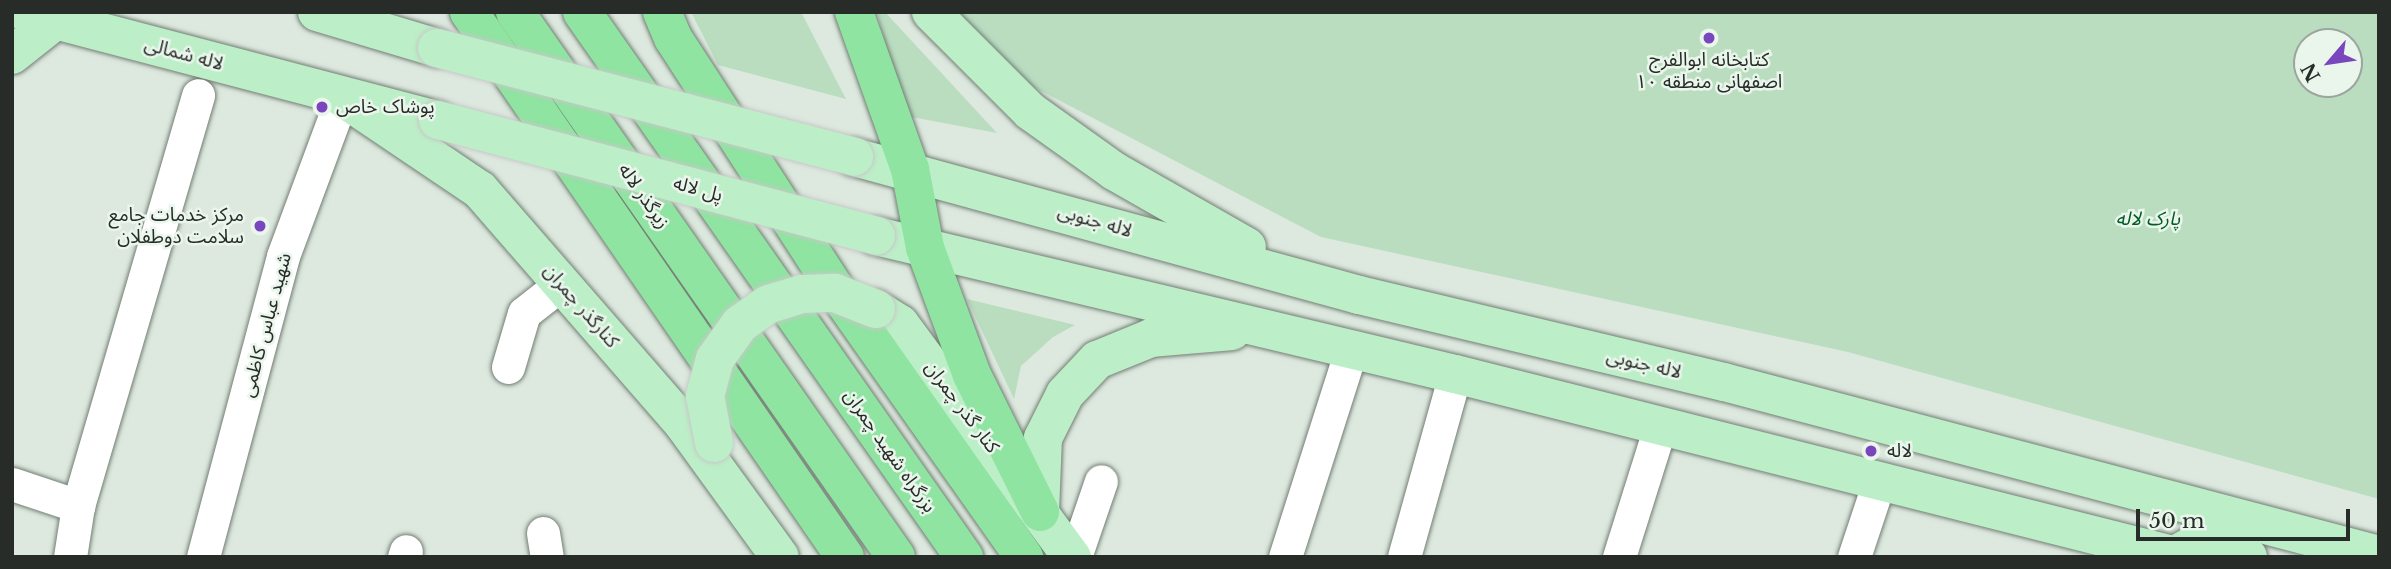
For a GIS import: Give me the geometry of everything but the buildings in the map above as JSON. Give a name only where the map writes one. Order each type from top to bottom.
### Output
[{"type":"highway","points":[[469,12],[845,557]]},
{"type":"highway","name":"زیرگذر لاله","points":[[515,12],[896,557]]},
{"type":"highway","name":"بزرگراه شهید چمران","points":[[582,12],[964,557]]},
{"type":"highway","points":[[662,12],[673,38],[842,299],[1024,557]]},
{"type":"highway","points":[[854,12],[910,169],[925,248],[972,375],[1041,512]]},
{"type":"main road","name":"لاله جنوبی","points":[[317,12],[437,48],[854,157],[910,169],[1310,281],[1724,382],[2379,555]]},
{"type":"main road","points":[[931,12],[1030,111],[1103,164],[1310,281]]},
{"type":"main road","points":[[12,55],[40,16]]},
{"type":"main road","name":"لاله شمالی","points":[[40,16],[438,120]]},
{"type":"main road","name":"کنارگذر چمران","points":[[342,97],[480,190],[684,425],[780,557]]},
{"type":"main road","name":"پل لاله","points":[[438,120],[925,248]]},
{"type":"main road","points":[[925,248],[1266,328],[1660,426],[1879,482],[2105,548],[2178,556],[2197,543],[2248,557]]},
{"type":"main road","name":"کنار گذر چمران","points":[[751,517],[714,443],[705,396],[715,359],[740,324],[769,304],[802,294],[835,293],[876,309],[900,324],[1041,512]]},
{"type":"main road","points":[[1074,557],[1041,512],[1042,438],[1065,394],[1097,360],[1151,338],[1266,328]]},
{"type":"street","points":[[70,557],[78,506],[198,95]]},
{"type":"street","name":"شهید عباس کاظمی","points":[[203,557],[283,256],[342,97]]},
{"type":"street","points":[[508,367],[524,313],[561,284]]},
{"type":"street","points":[[1285,557],[1351,350]]},
{"type":"street","points":[[1404,557],[1455,374]]},
{"type":"street","points":[[1619,557],[1660,426]]},
{"type":"street","points":[[1074,557],[1101,481]]},
{"type":"street","points":[[1854,557],[1879,482]]},
{"type":"street","points":[[12,484],[78,506]]},
{"type":"green space","points":[[691,12],[801,12],[846,99],[718,65]]},
{"type":"green space","points":[[877,12],[885,12],[997,133],[906,116]]},
{"type":"green space","name":"پارک لاله","points":[[958,12],[2379,12],[2379,499],[1848,352],[1321,237],[1024,82]]},
{"type":"green space","points":[[967,299],[1075,325],[1053,337],[1021,366],[1014,399]]},
{"type":"place","name":"کتابخانه ابوالفرج اصفهانی منطقه ۱۰","points":[[1709,38]]},
{"type":"place","name":"پوشاک خاص","points":[[322,107]]},
{"type":"place","name":"مرکز خدمات جامع سلامت دوطفلان","points":[[260,226]]},
{"type":"place","name":"لاله","points":[[1871,451]]}]
